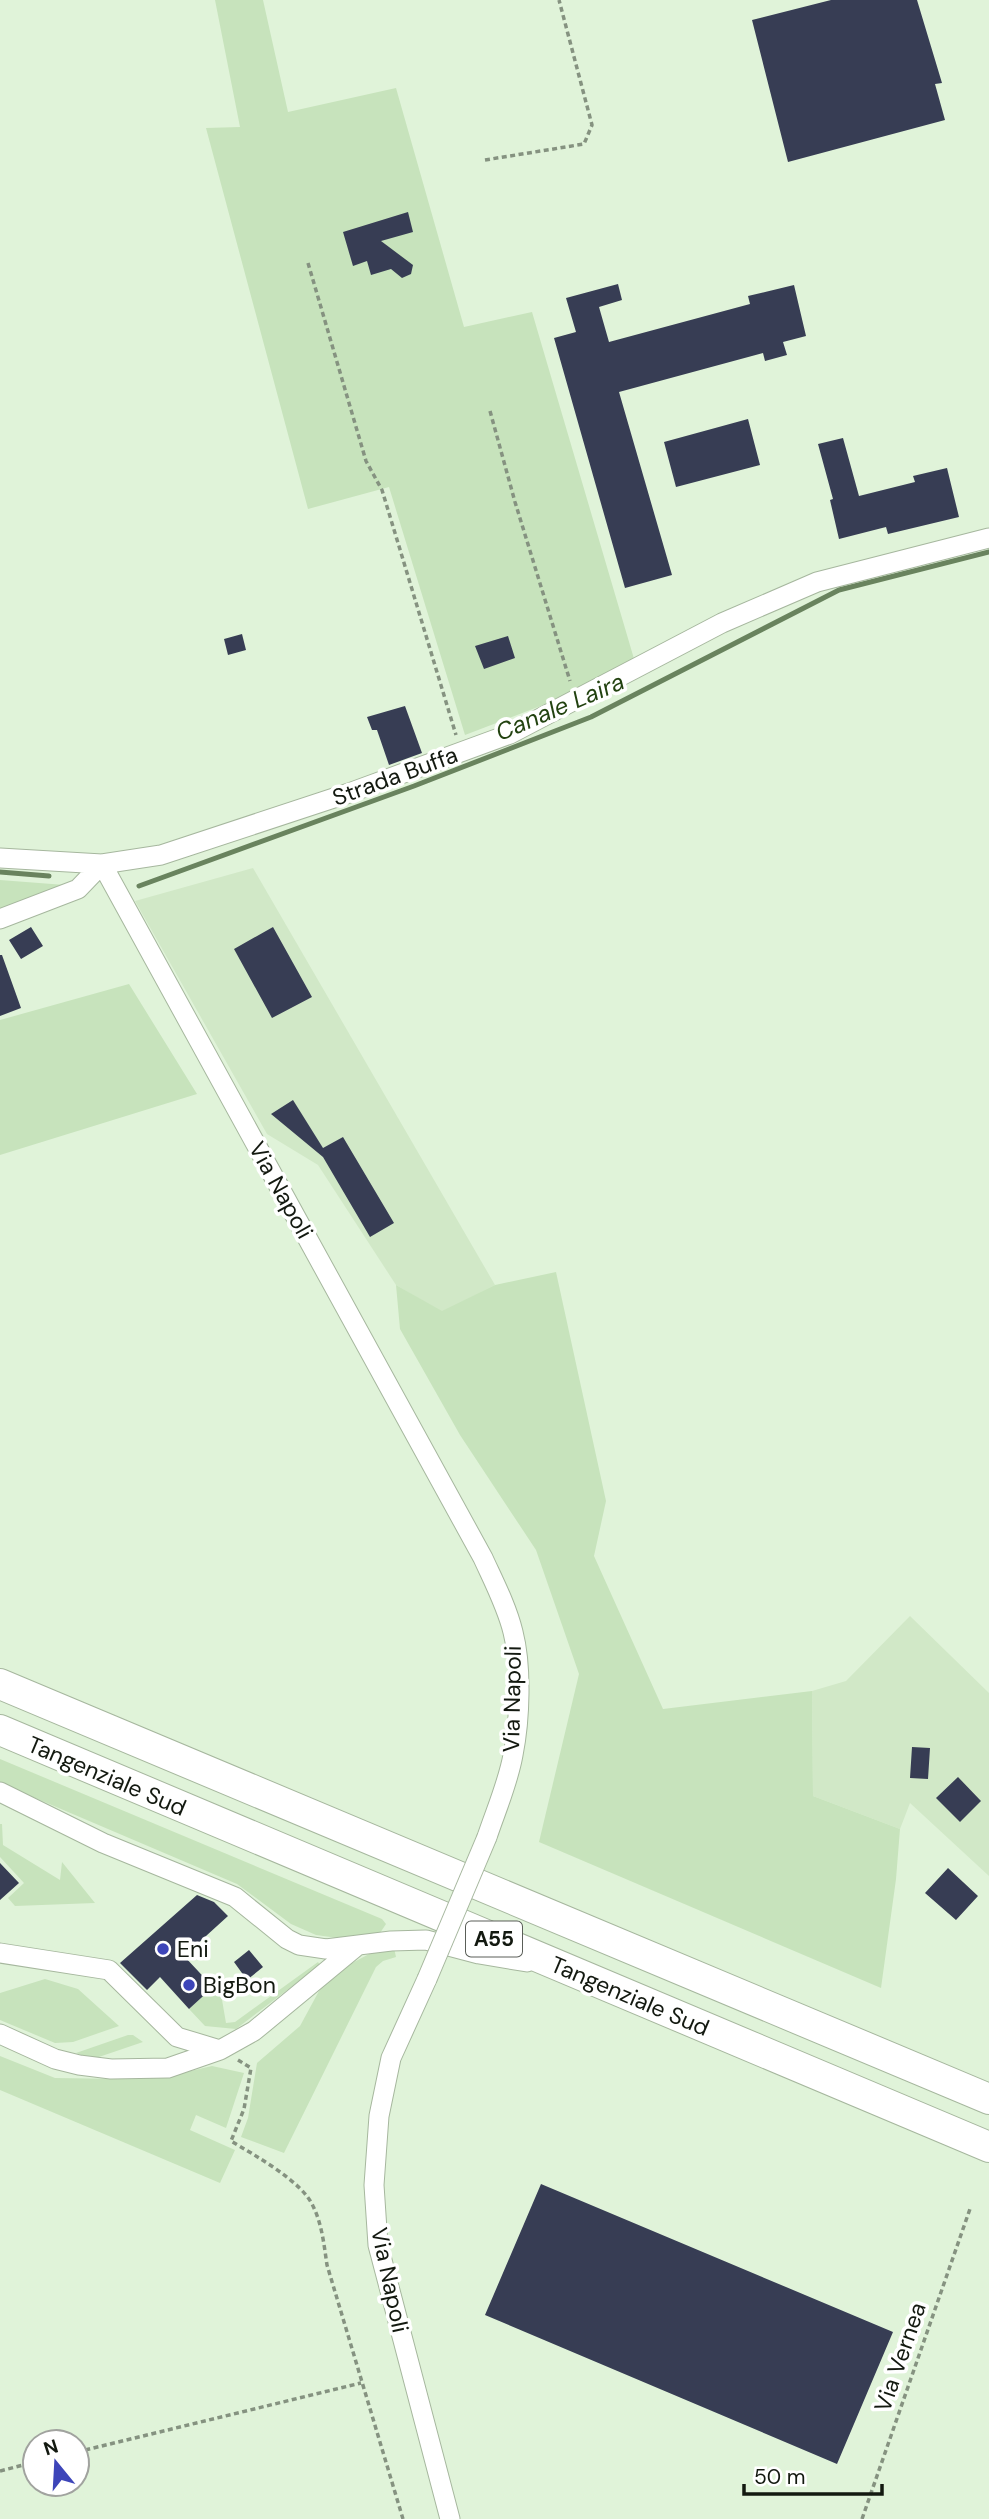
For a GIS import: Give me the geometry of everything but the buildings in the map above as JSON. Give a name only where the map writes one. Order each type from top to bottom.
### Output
[{"type":"highway","name":"Tangenziale Sud","points":[[0,1684],[989,2099]]},
{"type":"highway","name":"Tangenziale Sud","points":[[0,1730],[989,2147]]},
{"type":"street","name":"Strada Buffa","points":[[0,858],[102,864],[161,855],[349,793],[510,734],[722,623],[817,582],[989,538]]},
{"type":"street","points":[[0,919],[78,889],[102,864]]},
{"type":"street","name":"Via Napoli","points":[[102,864],[477,1546],[514,1633],[518,1670],[513,1755],[487,1837],[391,2058],[379,2116],[374,2185],[378,2245],[450,2519]]},
{"type":"street","points":[[0,1792],[103,1843],[236,1897],[287,1939],[299,1945],[326,1949],[426,1940],[478,1954],[562,1967]]},
{"type":"street","points":[[0,2034],[55,2059],[79,2065],[111,2069],[168,2068],[220,2050],[254,2031],[358,1945]]},
{"type":"street","points":[[0,1953],[109,1970],[177,2037],[220,2050]]},
{"type":"path","points":[[485,160],[584,145],[592,125],[559,0]]},
{"type":"path","points":[[308,263],[366,461],[382,490],[461,752]]},
{"type":"path","points":[[490,411],[576,701]]},
{"type":"path","points":[[220,2050],[251,2068],[244,2109],[231,2141],[287,2177],[313,2203],[322,2231],[327,2265],[403,2519]]},
{"type":"path","name":"Via Vernea","points":[[862,2519],[971,2206]]},
{"type":"path","points":[[91,2449],[361,2383]]},
{"type":"path","points":[[0,2470],[21,2465]]},
{"type":"shaded area","points":[[215,0],[263,0],[288,112],[396,88],[464,327],[532,312],[637,669],[465,735],[389,487],[308,509],[206,128],[240,127]]},
{"type":"shaded area","points":[[253,868],[495,1285],[442,1312],[396,1285],[318,1165],[267,1134],[135,901]]},
{"type":"shaded area","points":[[0,880],[65,885],[0,910]]},
{"type":"shaded area","points":[[129,984],[197,1094],[0,1155],[0,1020]]},
{"type":"shaded area","points":[[556,1272],[606,1501],[594,1556],[663,1709],[812,1691],[813,1796],[900,1829],[881,1988],[539,1842],[579,1674],[536,1550],[460,1435],[400,1329],[396,1285],[442,1311],[495,1285]]},
{"type":"shaded area","points":[[910,1616],[989,1693],[989,1876],[910,1803],[900,1829],[813,1796],[812,1691],[846,1681]]},
{"type":"shaded area","points":[[0,1759],[382,1919],[386,1924],[380,1933],[345,1939],[316,1935],[291,1924],[237,1884],[0,1783]]},
{"type":"shaded area","points":[[0,1824],[3,1845],[60,1880],[62,1862],[95,1903],[15,1906],[8,1898],[24,1883],[0,1857]]},
{"type":"shaded area","points":[[394,1948],[396,1957],[383,1961],[376,1967],[284,2153],[241,2137],[248,2118],[257,2063],[300,2026],[319,1991],[339,1970],[371,1953]]},
{"type":"shaded area","points":[[318,1962],[320,1965],[236,2029],[205,2026],[189,2009],[213,1987],[221,1994],[226,2023],[235,2022]]},
{"type":"shaded area","points":[[45,1979],[78,1989],[119,2026],[73,2042],[55,2043],[0,2020],[0,1993]]},
{"type":"shaded area","points":[[133,2035],[143,2042],[93,2059],[76,2053]]},
{"type":"shaded area","points":[[0,2056],[55,2078],[125,2079],[173,2075],[212,2066],[244,2073],[226,2128],[196,2115],[190,2130],[235,2150],[220,2183],[0,2090]]},
{"type":"waterway","name":"Canale Laira","points":[[139,886],[414,786],[591,717],[839,590],[989,552]]},
{"type":"waterway","name":"Canale Laira","points":[[0,872],[49,876]]},
{"type":"place","name":"Eni","points":[[163,1949]]},
{"type":"place","name":"BigBon","points":[[189,1985]]}]
